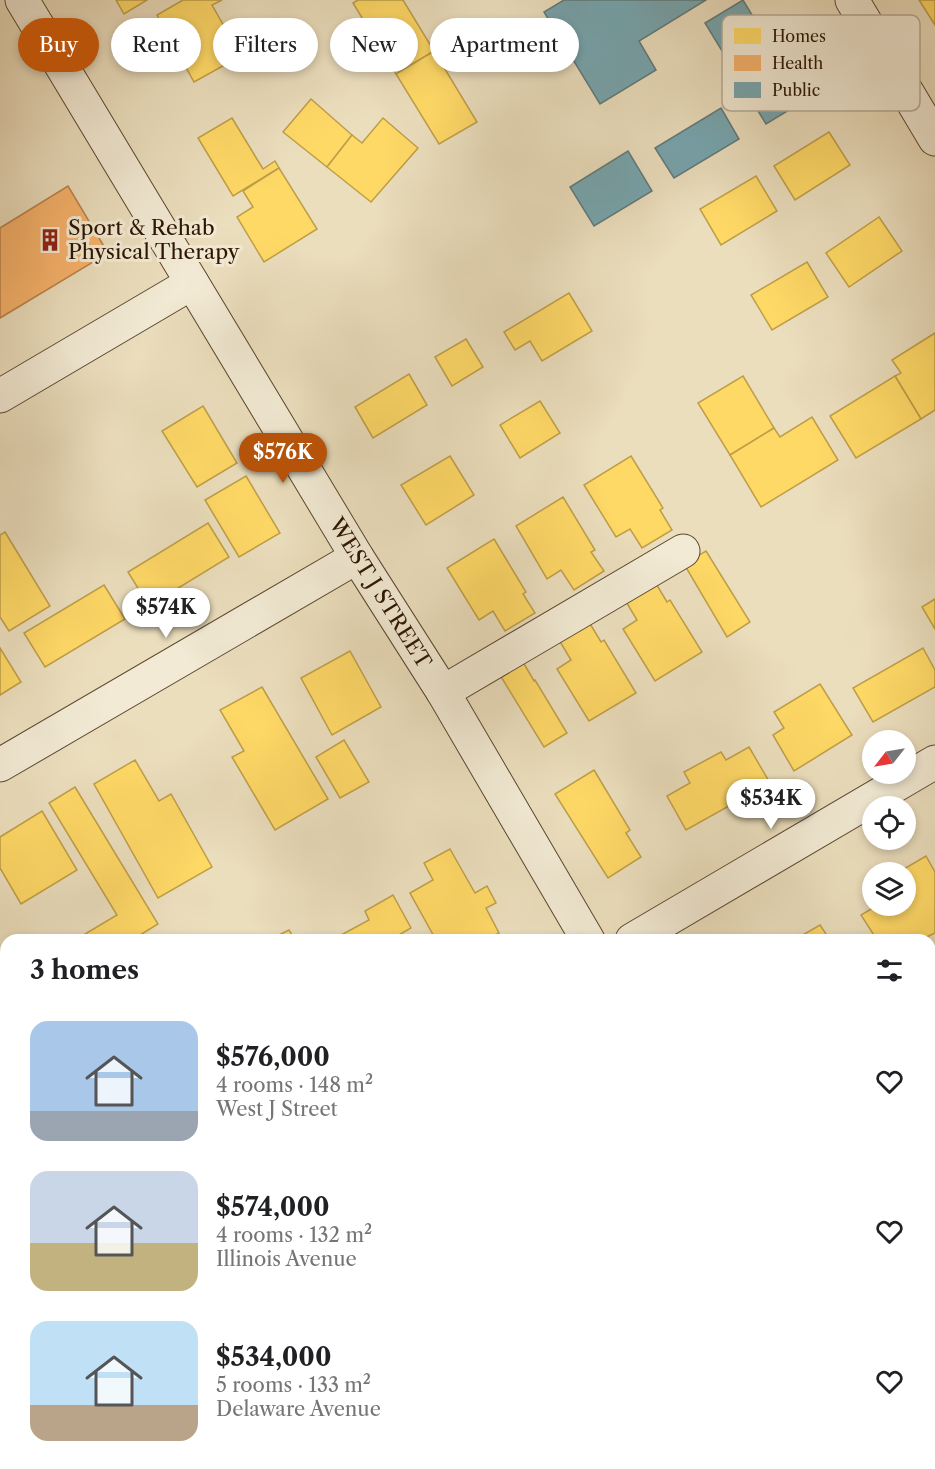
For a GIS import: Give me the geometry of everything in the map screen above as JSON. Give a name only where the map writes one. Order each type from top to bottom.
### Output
[{"type":"street","name":"WEST J STREET","points":[[22,0],[357,558],[442,692],[584,934]]},
{"type":"street","points":[[852,0],[861,15]]},
{"type":"street","points":[[918,111],[935,139]]},
{"type":"street","points":[[0,396],[192,283]]},
{"type":"street","points":[[442,692],[683,551]]},
{"type":"street","points":[[0,765],[357,558]]},
{"type":"street","points":[[642,934],[935,762]]},
{"type":"building: Homes","points":[[116,0],[147,0],[124,14]]},
{"type":"building: Homes","points":[[183,0],[222,0],[212,5],[219,18],[213,18],[213,71],[194,82],[188,72],[201,72],[201,18],[159,18],[157,15]]},
{"type":"building: Homes","points":[[358,0],[403,0],[414,18],[362,18],[353,3]]},
{"type":"building: Homes","points":[[919,0],[935,0],[935,25]]},
{"type":"building: Homes","points":[[418,25],[430,44],[430,53],[418,61]]},
{"type":"building: Homes","points":[[430,53],[430,72],[447,72],[477,122],[439,144],[396,74],[418,72],[418,61]]},
{"type":"building: Homes","points":[[311,99],[352,135],[327,167],[283,132]]},
{"type":"building: Homes","points":[[232,118],[263,169],[275,161],[279,168],[233,196],[198,138]]},
{"type":"building: Homes","points":[[383,118],[418,148],[371,202],[327,167],[352,135],[362,143]]},
{"type":"building: Homes","points":[[829,132],[850,165],[795,200],[774,166]]},
{"type":"building: Homes","points":[[279,168],[317,229],[264,262],[237,217],[253,207],[243,191]]},
{"type":"building: Homes","points":[[756,176],[777,211],[721,245],[700,209]]},
{"type":"building: Homes","points":[[879,217],[902,251],[849,287],[826,253]]},
{"type":"building: Homes","points":[[807,262],[828,297],[772,330],[751,295]]},
{"type":"building: Homes","points":[[569,293],[592,331],[542,361],[530,341],[515,350],[504,332]]},
{"type":"building: Homes","points":[[935,333],[935,410],[921,419],[895,376],[901,373],[892,360]]},
{"type":"building: Homes","points":[[466,339],[483,367],[452,386],[435,357]]},
{"type":"building: Homes","points":[[409,374],[427,405],[373,438],[355,407]]},
{"type":"building: Homes","points":[[743,376],[774,428],[730,455],[698,403]]},
{"type":"building: Homes","points":[[895,376],[921,419],[856,458],[830,416]]},
{"type":"building: Homes","points":[[540,401],[560,433],[520,458],[500,425]]},
{"type":"building: Homes","points":[[203,406],[237,463],[197,487],[162,431]]},
{"type":"building: Homes","points":[[812,417],[838,460],[761,507],[730,455],[774,428],[780,437]]},
{"type":"building: Homes","points":[[450,456],[474,495],[426,525],[401,485]]},
{"type":"building: Homes","points":[[631,456],[663,508],[660,510],[672,530],[642,548],[630,529],[616,537],[584,485]]},
{"type":"building: Homes","points":[[246,476],[280,533],[239,557],[205,500]]},
{"type":"building: Homes","points":[[563,497],[595,550],[591,552],[604,571],[574,590],[561,570],[547,579],[516,526]]},
{"type":"building: Homes","points":[[208,523],[229,557],[149,606],[128,572]]},
{"type":"building: Homes","points":[[5,532],[50,606],[9,631],[0,617],[0,535]]},
{"type":"building: Homes","points":[[494,539],[526,592],[523,594],[535,613],[505,631],[493,611],[479,620],[447,568]]},
{"type":"building: Homes","points":[[706,551],[750,622],[727,637],[684,564]]},
{"type":"building: Homes","points":[[655,582],[667,602],[670,600],[702,652],[655,681],[623,629],[637,620],[625,600]]},
{"type":"building: Homes","points":[[104,585],[125,619],[45,667],[24,633]]},
{"type":"building: Homes","points":[[935,599],[935,629],[922,607]]},
{"type":"building: Homes","points":[[589,622],[601,642],[604,640],[636,693],[589,721],[557,669],[571,660],[559,640]]},
{"type":"building: Homes","points":[[0,648],[21,682],[0,695]]},
{"type":"building: Homes","points":[[923,648],[935,670],[935,687],[873,722],[853,688]]},
{"type":"building: Homes","points":[[350,651],[381,707],[332,735],[301,678]]},
{"type":"building: Homes","points":[[523,662],[567,733],[544,747],[500,675]]},
{"type":"building: Homes","points":[[820,684],[852,735],[794,771],[773,735],[784,728],[774,712]]},
{"type":"building: Homes","points":[[262,687],[328,799],[275,830],[232,757],[244,751],[220,710]]},
{"type":"building: Homes","points":[[344,740],[369,782],[340,798],[316,757]]},
{"type":"building: Homes","points":[[749,747],[770,783],[686,830],[667,796],[690,783],[684,772],[721,752],[726,760]]},
{"type":"building: Homes","points":[[135,760],[159,801],[171,794],[212,867],[158,898],[94,784]]},
{"type":"building: Homes","points":[[594,770],[630,830],[626,833],[641,857],[608,878],[555,794]]},
{"type":"building: Homes","points":[[75,787],[158,924],[142,934],[85,934],[117,915],[49,803]]},
{"type":"building: Homes","points":[[42,811],[77,870],[21,904],[0,868],[0,837]]},
{"type":"building: Homes","points":[[450,849],[475,893],[487,886],[496,903],[486,908],[499,933],[433,934],[410,893],[433,880],[424,863]]},
{"type":"building: Homes","points":[[926,856],[935,872],[935,933],[873,934],[861,915],[916,916],[916,862]]},
{"type":"building: Homes","points":[[393,895],[411,928],[400,934],[343,934],[369,920],[365,911]]},
{"type":"building: Homes","points":[[820,925],[826,934],[804,934]]},
{"type":"building: Health","name":"Sport & Rehab Physical Therapy","points":[[68,186],[108,253],[0,318],[0,228]]},
{"type":"building: Public","points":[[564,0],[706,0],[639,41],[656,70],[600,104],[579,70],[579,18],[548,18],[544,12]]},
{"type":"building: Public","points":[[743,0],[752,15],[722,15],[722,51],[705,23]]},
{"type":"building: Public","points":[[721,108],[739,139],[674,178],[655,148]]},
{"type":"building: Public","points":[[758,111],[787,111],[766,124]]},
{"type":"building: Public","points":[[628,151],[652,191],[594,226],[570,187]]},
{"type":"place","name":"Sport & Rehab Physical Therapy","points":[[50,240]]}]
